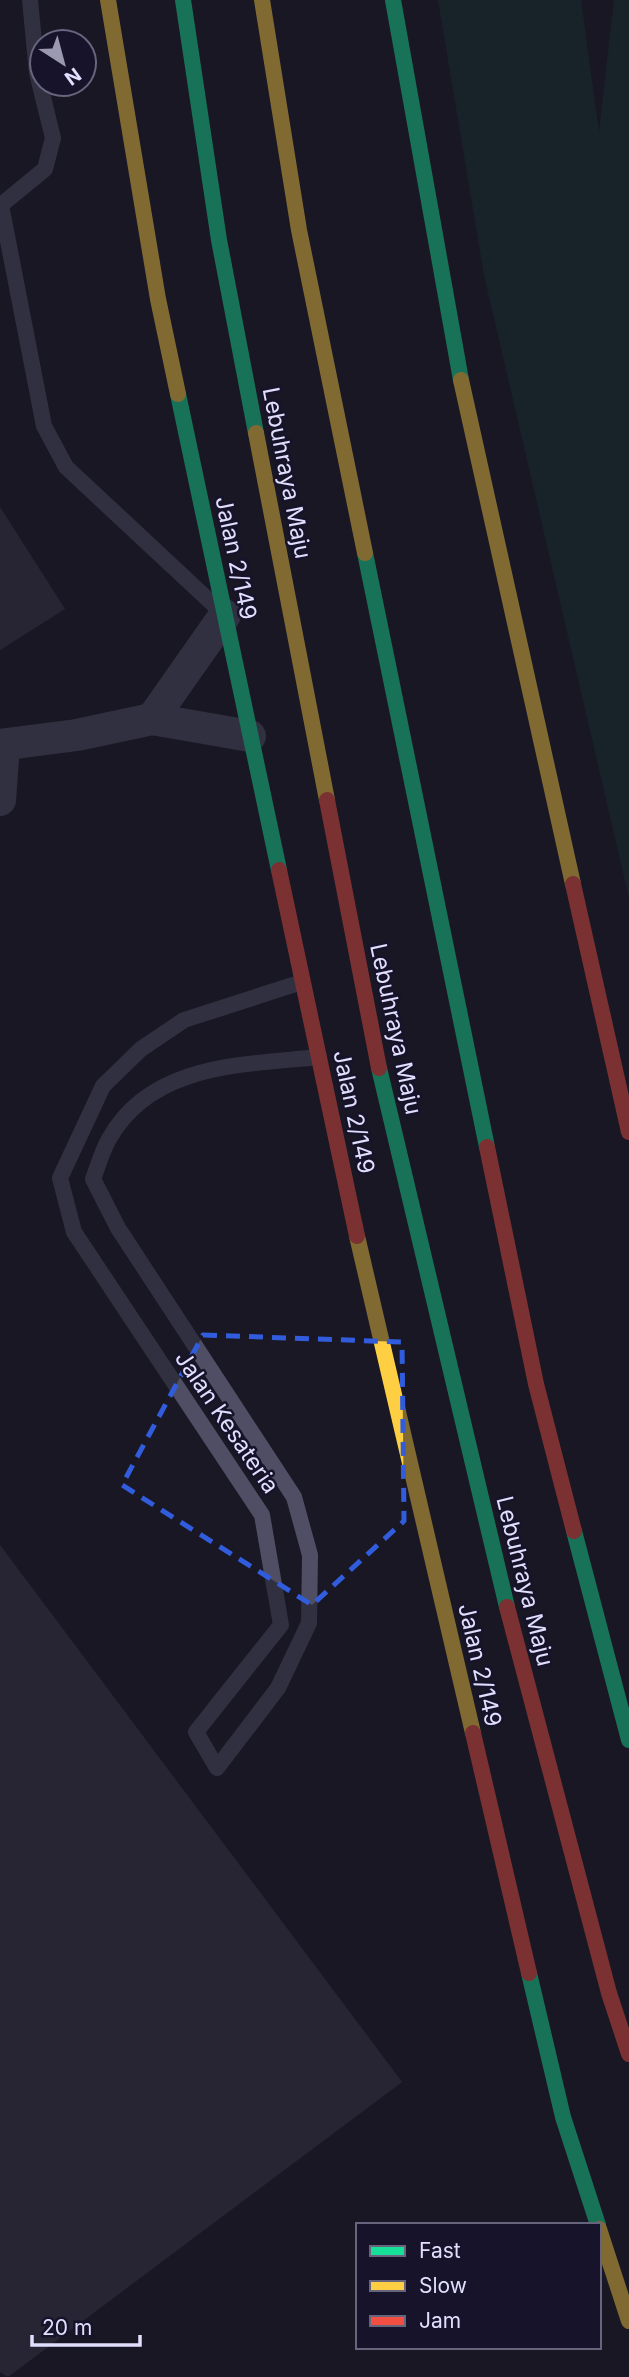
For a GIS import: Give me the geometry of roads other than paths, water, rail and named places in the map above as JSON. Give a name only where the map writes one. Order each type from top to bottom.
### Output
[{"type":"main road","name":"Jalan 2/149","points":[[108,0],[158,299],[371,1301],[559,2103],[597,2223]]},
{"type":"main road","name":"Lebuhraya Maju","points":[[183,0],[219,240],[374,1046],[512,1627],[609,1993],[629,2054]]},
{"type":"main road","points":[[262,0],[299,230],[536,1384],[629,1740]]},
{"type":"main road","points":[[393,0],[468,420],[629,1132]]},
{"type":"main road","name":"Jalan 2/149","points":[[601,2236],[629,2321]]},
{"type":"street","points":[[152,719],[225,615]]},
{"type":"street","points":[[0,800],[2,745],[152,719],[250,736]]},
{"type":"lane","points":[[30,0],[37,73],[53,138],[45,169],[1,202],[44,426],[66,467],[225,615]]},
{"type":"lane","name":"Jalan Kesateria","points":[[303,981],[184,1020],[141,1049],[103,1086],[60,1178],[74,1232],[262,1515],[281,1625],[196,1732],[217,1768],[278,1688],[309,1623],[310,1555],[293,1497],[118,1228],[93,1179],[109,1139],[131,1109],[167,1083],[212,1068],[319,1057]]}]
